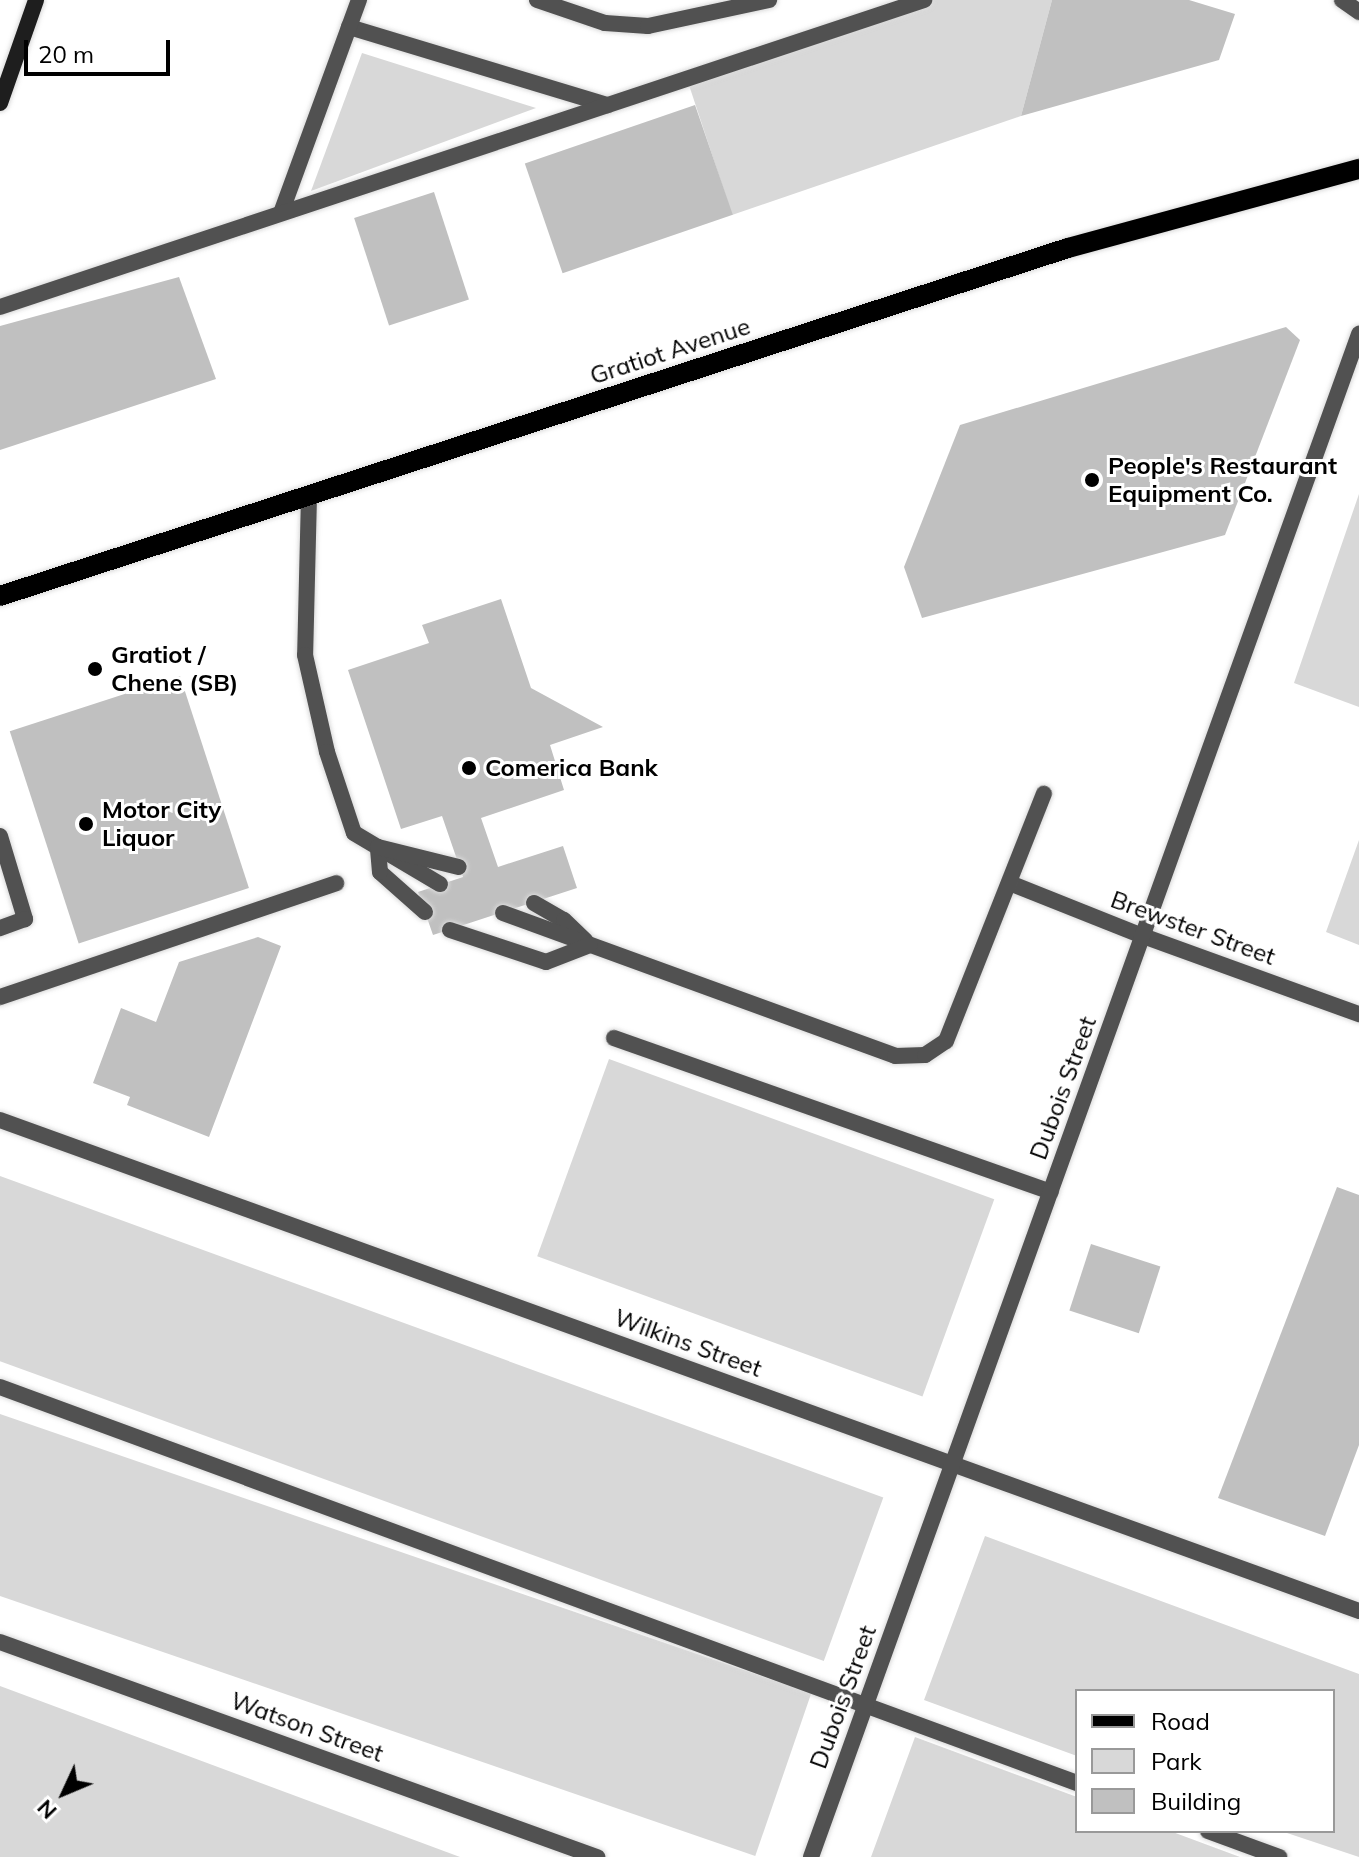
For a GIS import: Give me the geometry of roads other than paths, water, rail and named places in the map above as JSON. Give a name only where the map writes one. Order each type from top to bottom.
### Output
[{"type":"main road","name":"Gratiot Avenue","points":[[0,596],[1068,248],[1359,169]]},
{"type":"street","points":[[0,103],[36,0]]},
{"type":"street","points":[[281,213],[359,0]]},
{"type":"street","points":[[537,0],[605,23],[648,26],[769,0]]},
{"type":"street","points":[[0,307],[924,0]]},
{"type":"street","points":[[1342,0],[1359,12]]},
{"type":"street","points":[[349,27],[608,105]]},
{"type":"street","name":"Dubois Street","points":[[811,1857],[1143,936],[1353,368],[1359,334]]},
{"type":"street","points":[[309,496],[305,655],[309,681],[354,833],[440,884]]},
{"type":"street","points":[[503,913],[895,1056],[925,1055],[946,1041],[1012,884],[1044,794]]},
{"type":"street","points":[[0,836],[25,919],[0,928]]},
{"type":"street","points":[[378,847],[459,867]]},
{"type":"street","points":[[378,847],[380,872],[425,912]]},
{"type":"street","points":[[0,997],[336,883]]},
{"type":"street","name":"Brewster Street","points":[[1012,884],[1143,936],[1359,1014]]},
{"type":"street","points":[[534,903],[564,920],[590,945]]},
{"type":"street","points":[[450,930],[546,962],[590,945]]},
{"type":"street","points":[[614,1038],[1051,1192]]},
{"type":"street","name":"Wilkins Street","points":[[0,1120],[1359,1611]]},
{"type":"street","points":[[0,1387],[1075,1782]]},
{"type":"street","name":"Watson Street","points":[[0,1642],[597,1857]]},
{"type":"street","points":[[1213,1833],[1279,1857]]},
{"type":"place","name":"People's Restaurant Equipment Co.","points":[[1092,480]]},
{"type":"place","name":"Gratiot / Chene (SB)","points":[[95,669]]},
{"type":"place","name":"Comerica Bank","points":[[469,768]]},
{"type":"place","name":"Motor City Liquor","points":[[86,824]]}]
